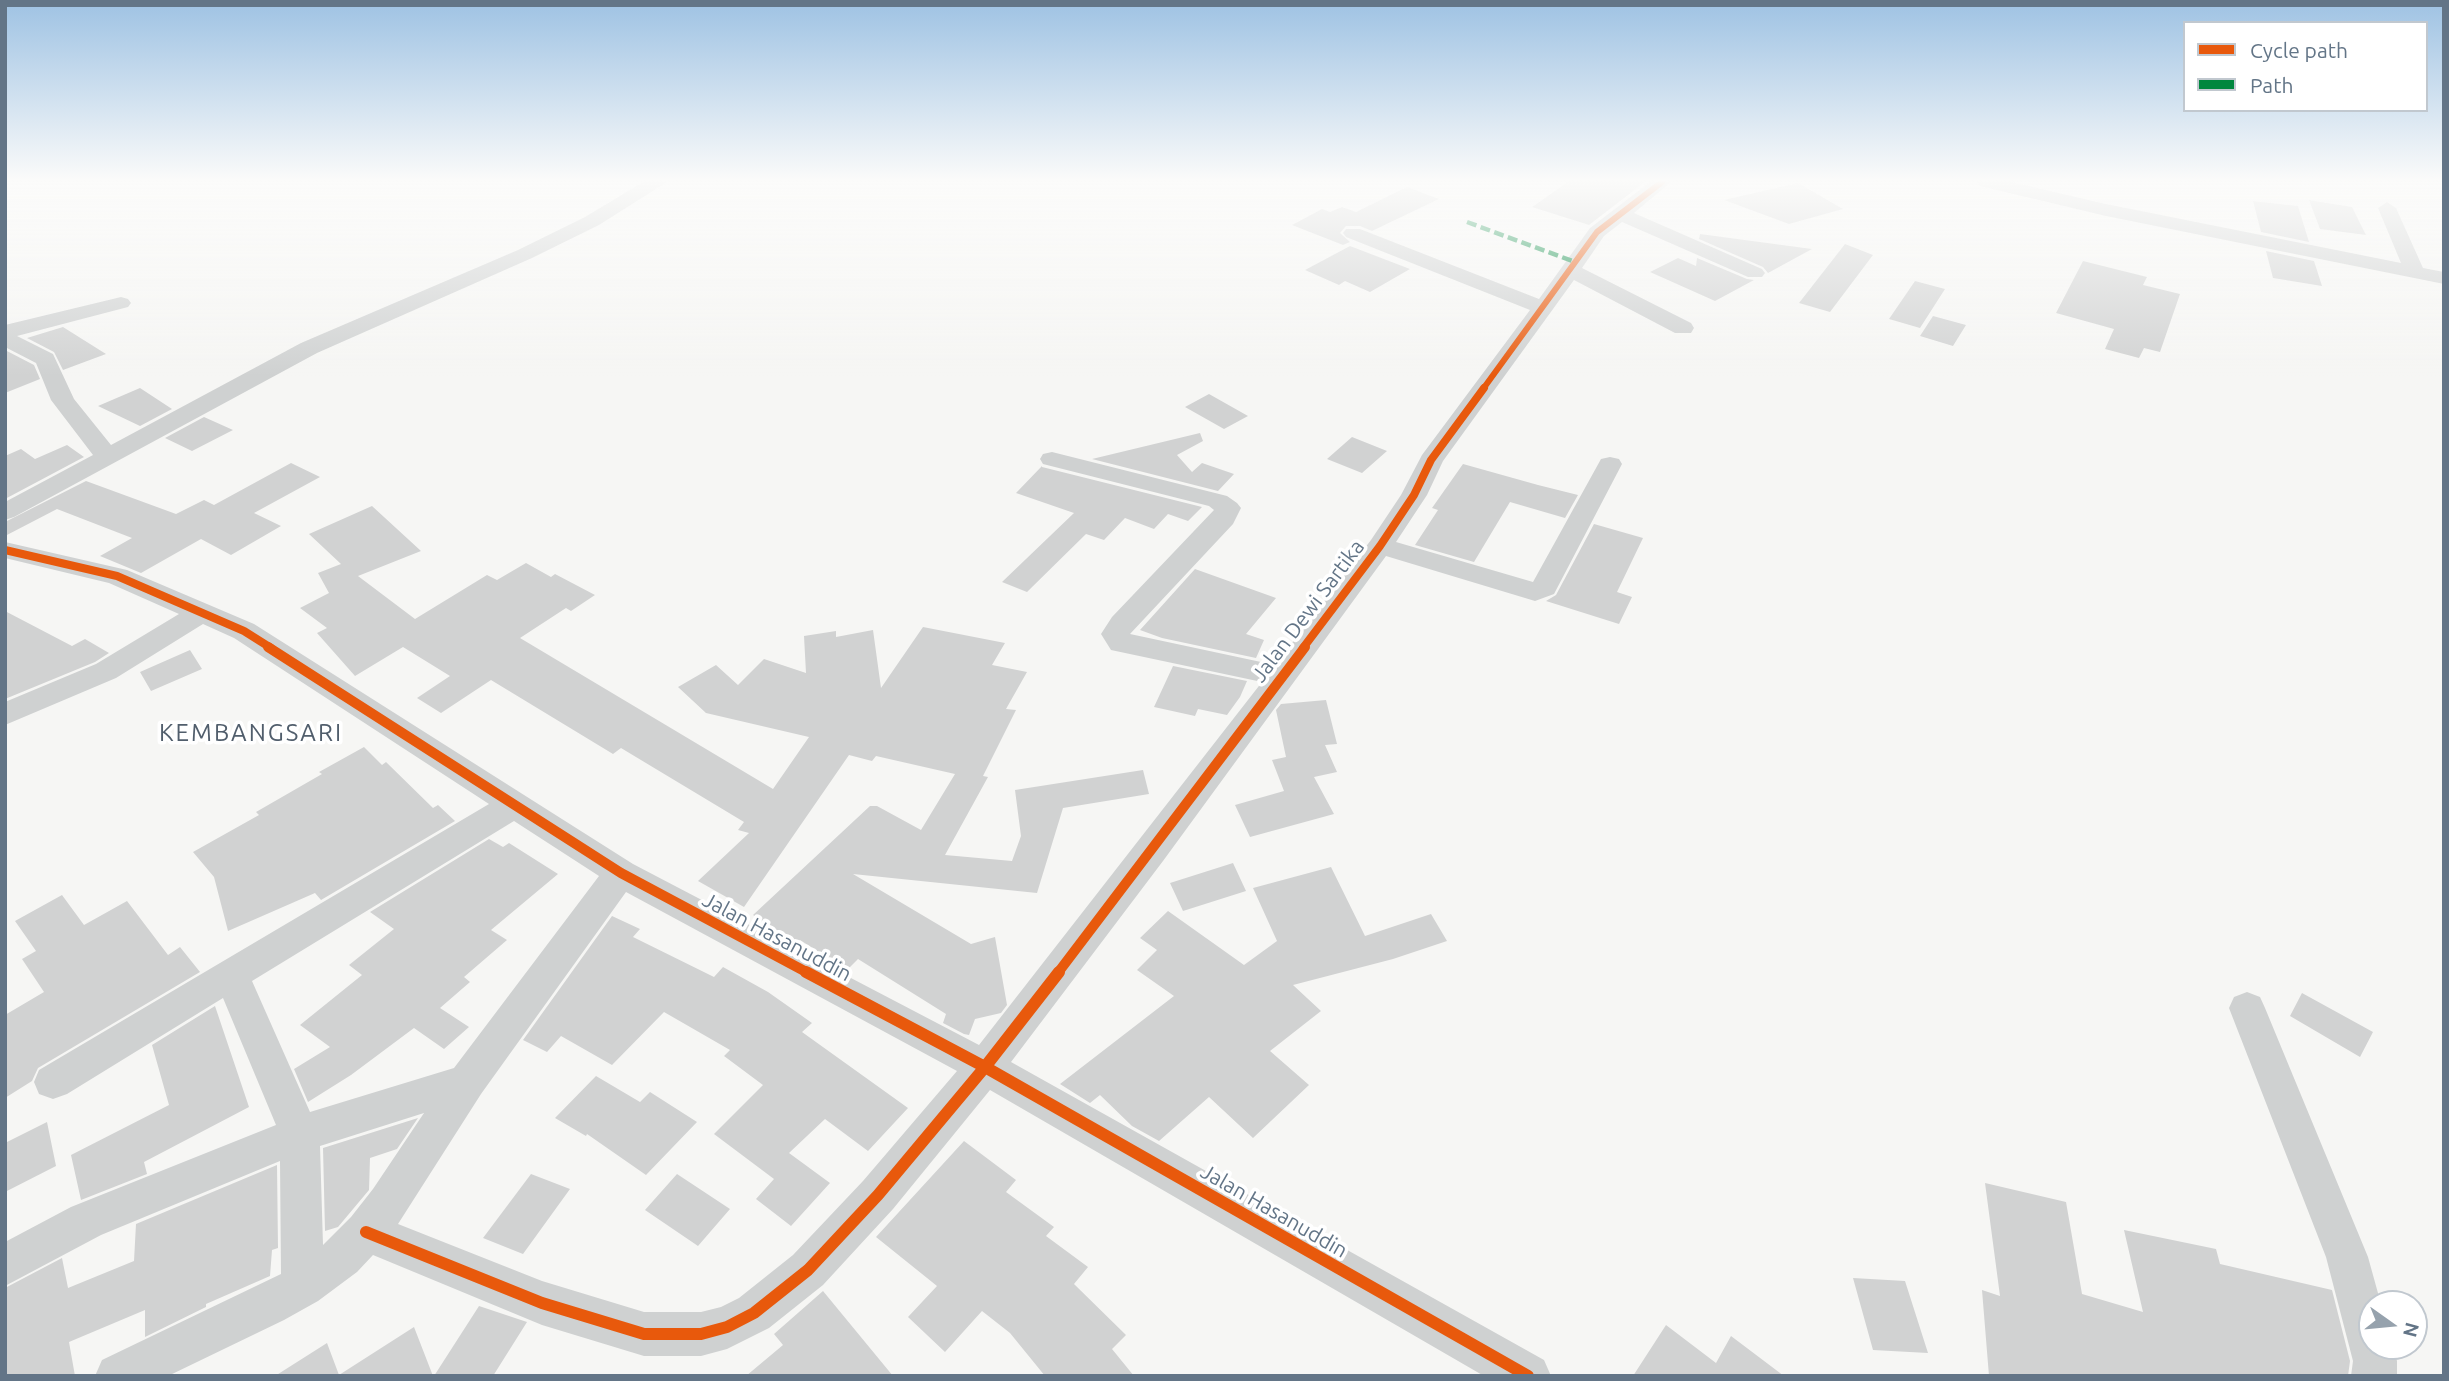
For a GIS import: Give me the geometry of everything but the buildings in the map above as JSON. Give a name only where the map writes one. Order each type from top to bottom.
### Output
[{"type":"street","points":[[5,512],[309,348],[540,246]]},
{"type":"street","points":[[1387,246],[1543,308]]},
{"type":"street","name":"Jalan Dewi Sartika","points":[[366,1232],[542,1303],[644,1334],[701,1334],[727,1327],[754,1312],[808,1270],[878,1195],[985,1067],[1151,852],[1380,546],[1414,495],[1432,460],[1587,246]]},
{"type":"street","points":[[1694,246],[1755,273]]},
{"type":"street","points":[[2288,246],[2444,278]]},
{"type":"street","points":[[2404,246],[2415,272]]},
{"type":"street","points":[[1570,271],[1683,328]]},
{"type":"street","points":[[5,332],[121,303]]},
{"type":"street","points":[[5,338],[45,359],[63,400],[107,457]]},
{"type":"street","points":[[1052,459],[1218,501],[1228,509],[1224,518],[1122,624],[1115,634],[1121,643],[1282,676]]},
{"type":"street","points":[[1380,546],[1535,592],[1545,588],[1610,464]]},
{"type":"street","name":"Jalan Hasanuddin","points":[[5,550],[117,576],[244,631],[621,873],[985,1067],[1528,1376]]},
{"type":"street","points":[[5,715],[106,671],[201,612]]},
{"type":"street","points":[[53,1082],[514,805]]},
{"type":"street","points":[[118,1376],[269,1305],[303,1286],[342,1257],[366,1232],[467,1082],[621,873]]},
{"type":"street","points":[[232,976],[300,1134],[303,1286]]},
{"type":"street","points":[[2247,1008],[2347,1257],[2375,1361],[2374,1376]]},
{"type":"street","points":[[5,1265],[86,1221],[300,1134],[467,1082]]},
{"type":"marked path","points":[[1533,246],[1575,262]]},
{"type":"cycle path","points":[[366,1232],[542,1303],[644,1334],[701,1334],[727,1327],[754,1313],[808,1270],[878,1195],[985,1067],[1151,852],[1380,546],[1414,495],[1431,460],[1571,270],[1585,246]]},
{"type":"cycle path","points":[[5,550],[117,576],[244,631],[621,873],[985,1067],[1528,1376]]},
{"type":"district","name":"KEMBANGSARI","points":[[251,733]]}]
